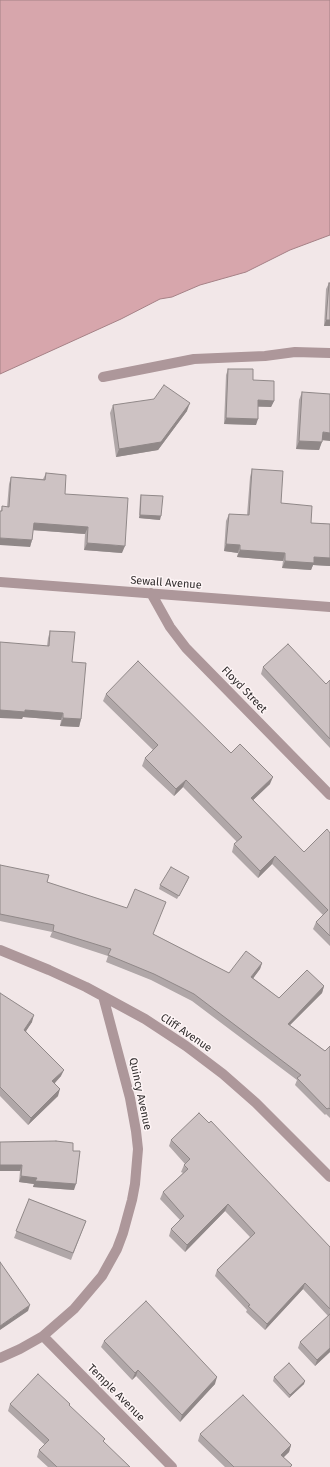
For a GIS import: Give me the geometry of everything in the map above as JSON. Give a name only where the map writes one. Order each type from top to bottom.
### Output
[{"type":"street","points":[[102,377],[194,359],[265,356],[295,352],[330,353]]},
{"type":"street","name":"Sewall Avenue","points":[[0,582],[330,607]]},
{"type":"street","name":"Floyd Street","points":[[151,594],[170,627],[186,648],[330,795]]},
{"type":"street","name":"Cliff Avenue","points":[[0,950],[62,975],[103,996],[145,1019],[186,1046],[223,1074],[273,1119],[330,1177]]},
{"type":"street","name":"Quincy Avenue","points":[[0,1358],[43,1336],[74,1309],[102,1276],[117,1249],[123,1233],[132,1200],[137,1167],[136,1131],[130,1098],[103,996]]},
{"type":"street","name":"Temple Avenue","points":[[43,1336],[172,1467]]},
{"type":"shaded area","points":[[0,0],[330,0],[330,235],[290,250],[246,272],[200,285],[172,297],[160,299],[121,319],[0,374]]},
{"type":"building","points":[[329,283],[330,320],[326,320]]},
{"type":"building","points":[[228,369],[253,369],[253,380],[274,381],[274,401],[258,400],[258,419],[226,418]]},
{"type":"building","points":[[164,385],[190,403],[161,442],[119,449],[113,405],[154,399]]},
{"type":"building","points":[[302,392],[330,394],[330,433],[323,432],[322,442],[299,441]]},
{"type":"building","points":[[252,469],[283,471],[281,503],[312,506],[311,523],[330,524],[330,558],[314,557],[314,563],[285,561],[285,553],[240,550],[240,545],[226,544],[229,514],[249,515]]},
{"type":"building","points":[[46,473],[66,475],[65,494],[128,498],[125,546],[87,543],[88,527],[34,523],[32,540],[0,538],[0,511],[2,511],[2,506],[9,507],[11,477],[45,480]]},
{"type":"building","points":[[141,495],[163,496],[161,516],[140,515]]},
{"type":"building","points":[[50,631],[75,632],[72,662],[86,663],[81,719],[63,718],[63,713],[0,710],[0,642],[49,646]]},
{"type":"building","points":[[288,644],[326,684],[330,680],[330,739],[263,667]]},
{"type":"building","points":[[138,661],[231,753],[240,744],[273,777],[251,798],[304,852],[327,829],[330,833],[330,936],[316,922],[328,910],[275,856],[260,871],[234,844],[242,837],[186,780],[176,789],[145,758],[158,745],[106,694]]},
{"type":"building","points":[[0,865],[49,875],[47,882],[127,908],[135,889],[166,902],[153,934],[229,973],[246,951],[262,963],[251,977],[279,998],[307,970],[324,986],[288,1024],[325,1051],[330,1046],[330,1109],[327,1109],[297,1078],[301,1075],[194,994],[154,974],[108,955],[111,949],[53,931],[54,925],[0,914]]},
{"type":"building","points":[[171,867],[189,877],[179,896],[160,885]]},
{"type":"building","points":[[0,993],[34,1015],[24,1030],[64,1070],[52,1081],[60,1089],[31,1118],[0,1087]]},
{"type":"building","points":[[199,1113],[209,1123],[211,1121],[330,1247],[330,1309],[305,1283],[267,1324],[248,1306],[250,1305],[217,1270],[255,1233],[228,1204],[187,1245],[171,1229],[184,1216],[163,1192],[188,1169],[184,1165],[190,1159],[171,1140]]},
{"type":"building","points":[[56,1141],[73,1143],[73,1151],[80,1151],[76,1184],[35,1181],[37,1178],[21,1176],[22,1165],[0,1165],[0,1142]]},
{"type":"building","points":[[29,1199],[86,1221],[73,1253],[16,1231]]},
{"type":"building","points":[[0,1262],[30,1305],[0,1326]]},
{"type":"building","points":[[146,1301],[217,1377],[182,1415],[138,1370],[135,1373],[104,1341]]},
{"type":"building","points":[[330,1314],[330,1348],[317,1360],[300,1342]]},
{"type":"building","points":[[289,1363],[305,1381],[290,1395],[274,1377]]},
{"type":"building","points":[[38,1374],[105,1439],[103,1441],[130,1467],[57,1467],[39,1450],[49,1440],[10,1404]]},
{"type":"building","points":[[243,1395],[291,1445],[281,1455],[292,1465],[290,1467],[234,1467],[200,1434]]}]
